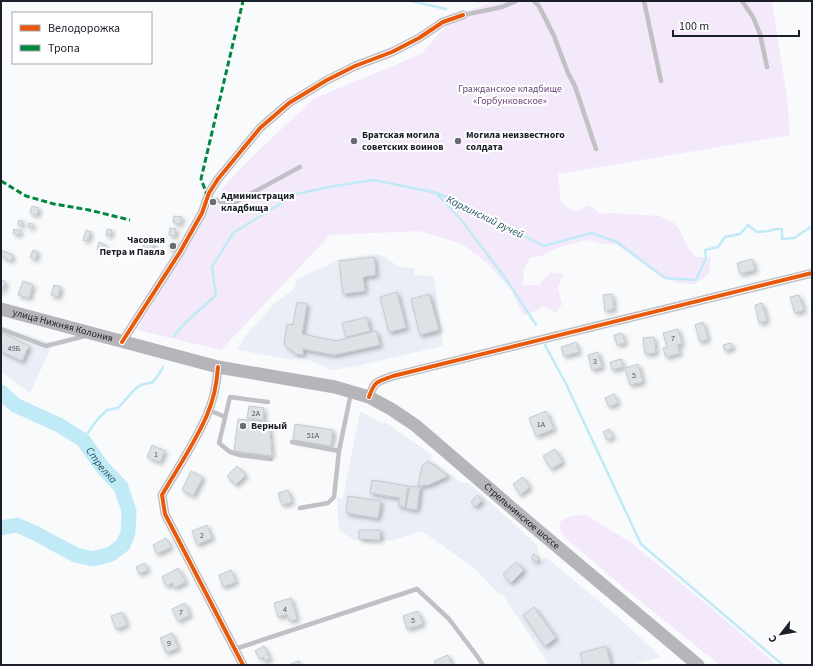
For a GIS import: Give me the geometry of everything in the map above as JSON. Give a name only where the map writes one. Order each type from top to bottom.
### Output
[{"type":"main road","name":"улица Нижняя Колония","points":[[1,309],[218,367],[335,387]]},
{"type":"main road","name":"Стрельнинское шоссе","points":[[335,387],[369,398],[391,409],[415,425],[698,665]]},
{"type":"street","points":[[122,342],[180,252],[202,213],[208,197],[218,179],[260,128],[289,103],[326,80],[355,66],[392,52],[419,38],[443,22],[463,15]]},
{"type":"street","points":[[369,398],[372,387],[376,382],[393,376],[812,273]]},
{"type":"street","points":[[218,367],[208,414],[162,495],[165,514],[243,665]]},
{"type":"lane","points":[[463,15],[502,7],[516,1]]},
{"type":"lane","points":[[534,1],[539,6],[554,36],[568,73],[575,86],[596,149]]},
{"type":"lane","points":[[644,1],[661,81]]},
{"type":"lane","points":[[742,1],[753,17],[760,34],[767,68]]},
{"type":"lane","points":[[208,197],[230,205],[300,167]]},
{"type":"lane","points":[[1,329],[46,346],[93,334]]},
{"type":"lane","points":[[300,508],[328,503],[334,497],[339,451],[351,391]]},
{"type":"lane","points":[[268,402],[230,397],[219,443],[235,454],[271,459]]},
{"type":"lane","points":[[209,410],[226,417]]},
{"type":"lane","points":[[292,442],[339,451]]},
{"type":"lane","points":[[235,649],[416,589],[449,619],[483,665]]},
{"type":"shaded area","points":[[376,254],[385,257],[399,267],[415,268],[414,275],[434,276],[443,346],[361,365],[332,370],[304,358],[288,359],[237,350],[246,335],[275,303],[294,289],[298,278],[329,265],[338,259]]},
{"type":"shaded area","points":[[1,326],[53,343],[30,393],[1,372]]},
{"type":"shaded area","points":[[360,411],[379,422],[388,424],[432,455],[430,459],[460,482],[469,483],[537,545],[540,562],[546,557],[619,618],[661,657],[631,665],[549,665],[503,595],[497,592],[474,568],[422,531],[394,540],[382,541],[353,540],[339,529],[337,498],[343,498]]},
{"type":"green space","points":[[478,1],[491,1],[477,4]]},
{"type":"green space","name":"Гражданское кладбище «Горбунковское»","points":[[491,1],[772,1],[787,98],[790,135],[558,174],[561,203],[576,212],[589,205],[601,214],[612,213],[660,216],[674,223],[680,230],[688,248],[695,257],[711,257],[709,274],[695,284],[677,283],[658,275],[616,244],[605,244],[587,240],[560,247],[541,256],[530,258],[524,269],[523,285],[539,285],[551,272],[563,274],[558,288],[562,304],[556,313],[543,306],[536,311],[523,315],[511,290],[487,263],[462,244],[419,231],[330,235],[221,350],[137,330],[200,223],[224,186],[260,149],[315,98],[422,53],[446,26],[466,11],[480,7]]},
{"type":"green space","points":[[586,515],[630,542],[722,617],[776,665],[720,665],[641,602],[563,536],[559,527],[561,521],[571,516]]},
{"type":"building","points":[[32,206],[39,208],[37,215],[30,213]]},
{"type":"building","points":[[174,216],[182,217],[180,224],[173,222]]},
{"type":"building","points":[[19,220],[23,221],[22,226],[18,225]]},
{"type":"building","points":[[29,223],[33,224],[33,228],[28,227]]},
{"type":"building","points":[[170,228],[176,229],[175,236],[169,235]]},
{"type":"building","points":[[14,229],[21,231],[19,235],[13,233]]},
{"type":"building","points":[[107,229],[112,230],[110,236],[106,235]]},
{"type":"building","points":[[86,230],[91,232],[87,241],[83,240]]},
{"type":"building","points":[[145,239],[154,242],[152,252],[142,249]]},
{"type":"building","name":"Часовня Петра и Павла","points":[[173,241],[178,246],[173,251],[168,246]]},
{"type":"building","points":[[99,242],[106,245],[103,251],[97,249]]},
{"type":"building","points":[[1,250],[13,255],[11,261],[1,256]]},
{"type":"building","points":[[33,250],[38,252],[35,260],[30,257]]},
{"type":"building","points":[[374,257],[376,275],[363,277],[365,291],[343,294],[339,261]]},
{"type":"building","points":[[752,259],[755,270],[740,274],[737,263]]},
{"type":"building","points":[[1,280],[6,282],[1,293]]},
{"type":"building","points":[[23,281],[33,285],[29,298],[18,295]]},
{"type":"building","points":[[54,285],[61,287],[58,297],[51,295]]},
{"type":"building","points":[[397,292],[406,328],[389,332],[380,297]]},
{"type":"building","points":[[429,294],[439,330],[420,335],[411,299]]},
{"type":"building","points":[[612,294],[614,309],[605,311],[603,295]]},
{"type":"building","points":[[799,295],[804,310],[795,313],[790,297]]},
{"type":"building","points":[[297,302],[307,304],[302,334],[336,341],[376,331],[380,345],[334,355],[303,349],[303,355],[296,354],[284,344],[287,324],[293,325]]},
{"type":"building","points":[[762,303],[767,321],[759,323],[755,305]]},
{"type":"building","points":[[367,317],[370,331],[346,337],[342,323]]},
{"type":"building","points":[[703,322],[708,339],[700,342],[695,325]]},
{"type":"building","points":[[678,329],[682,344],[677,345],[680,353],[666,357],[663,348],[667,347],[663,333]]},
{"type":"building","points":[[1,332],[29,346],[22,361],[1,351]]},
{"type":"building","points":[[622,333],[625,343],[617,345],[614,335]]},
{"type":"building","points":[[654,337],[656,353],[645,354],[643,338]]},
{"type":"building","points":[[576,342],[579,352],[564,356],[561,347]]},
{"type":"building","points":[[731,343],[733,348],[725,351],[723,345]]},
{"type":"building","points":[[598,352],[602,367],[592,370],[588,355]]},
{"type":"building","points":[[621,359],[623,367],[612,370],[610,362]]},
{"type":"building","points":[[638,364],[643,382],[630,385],[625,368]]},
{"type":"building","points":[[614,394],[618,403],[609,407],[605,398]]},
{"type":"building","points":[[249,406],[264,408],[263,420],[247,418]]},
{"type":"building","points":[[546,411],[554,429],[536,436],[529,418]]},
{"type":"building","points":[[238,419],[269,422],[272,456],[234,451]]},
{"type":"building","points":[[295,424],[333,430],[331,446],[293,440]]},
{"type":"building","points":[[609,429],[613,437],[607,440],[603,432]]},
{"type":"building","points":[[152,445],[165,451],[160,462],[147,457]]},
{"type":"building","points":[[555,449],[563,462],[551,469],[543,456]]},
{"type":"building","points":[[428,461],[448,476],[428,485],[418,486],[422,466]]},
{"type":"building","points":[[237,466],[246,475],[236,485],[227,476]]},
{"type":"building","points":[[191,471],[203,477],[193,496],[182,490]]},
{"type":"building","points":[[523,477],[530,487],[520,495],[513,484]]},
{"type":"building","points":[[372,480],[408,486],[405,507],[398,506],[400,498],[370,493]]},
{"type":"building","points":[[410,486],[420,487],[417,510],[406,508]]},
{"type":"building","points":[[288,490],[292,502],[282,505],[278,493]]},
{"type":"building","points":[[477,495],[482,500],[476,507],[471,502]]},
{"type":"building","points":[[348,496],[381,501],[378,518],[346,513]]},
{"type":"building","points":[[207,525],[212,538],[197,545],[192,531]]},
{"type":"building","points":[[359,530],[380,530],[380,540],[359,539]]},
{"type":"building","points":[[166,538],[171,547],[157,554],[153,545]]},
{"type":"building","points":[[534,554],[539,559],[536,562],[531,558]]},
{"type":"building","points":[[516,562],[524,570],[511,583],[503,574]]},
{"type":"building","points":[[145,563],[148,570],[139,574],[136,567]]},
{"type":"building","points":[[178,568],[186,582],[174,588],[172,583],[166,586],[162,577]]},
{"type":"building","points":[[231,570],[236,582],[223,587],[219,575]]},
{"type":"building","points":[[291,598],[297,619],[289,621],[287,614],[278,617],[274,603]]},
{"type":"building","points":[[185,603],[190,615],[178,621],[172,609]]},
{"type":"building","points":[[534,607],[556,638],[545,646],[523,615]]},
{"type":"building","points":[[418,611],[423,624],[407,629],[403,616]]},
{"type":"building","points":[[122,612],[127,625],[116,629],[111,616]]},
{"type":"building","points":[[172,633],[178,648],[166,653],[160,638]]},
{"type":"building","points":[[264,646],[270,659],[265,661],[263,657],[260,659],[255,651]]},
{"type":"building","points":[[606,646],[611,665],[583,665],[580,653]]},
{"type":"building","points":[[448,655],[452,665],[436,665],[434,661]]},
{"type":"building","points":[[299,661],[300,665],[288,665]]},
{"type":"waterway","points":[[411,1],[446,9]]},
{"type":"waterway","name":"Каргинский ручей","points":[[174,336],[186,322],[216,295],[212,267],[233,233],[296,194],[334,186],[374,180],[437,193],[490,217],[543,246],[592,233],[617,242],[665,278],[696,280],[706,258],[705,250],[718,247],[725,237],[740,234],[748,225],[757,232],[782,229],[782,239],[794,238],[812,226]]},
{"type":"waterway","points":[[438,195],[462,221],[506,279],[536,325]]},
{"type":"waterway","points":[[545,345],[566,384],[641,544],[783,665]]},
{"type":"waterway","name":"Каргинский ручей","points":[[83,440],[97,420],[107,410],[118,408],[135,389],[141,385],[153,382],[163,367]]},
{"type":"waterway","name":"Стрелка","points":[[1,392],[15,405],[59,425],[83,440],[103,468],[121,487],[129,511],[128,533],[123,545],[111,554],[93,559],[76,555],[17,525],[1,528]]},
{"type":"marked path","points":[[208,197],[201,179],[243,1]]},
{"type":"marked path","points":[[1,181],[26,196],[54,204],[89,210],[130,220]]},
{"type":"cycle path","points":[[122,342],[180,252],[202,213],[209,193],[218,179],[260,128],[289,103],[327,80],[355,66],[392,52],[419,38],[443,22],[463,15]]},
{"type":"cycle path","points":[[369,397],[377,382],[393,376],[812,273]]},
{"type":"cycle path","points":[[218,367],[217,379],[207,415],[191,446],[162,495],[165,514],[243,665]]},
{"type":"place","name":"Братская могила советских воинов","points":[[354,141]]},
{"type":"place","name":"Могила неизвестного солдата","points":[[458,141]]},
{"type":"place","name":"Администрация кладбища","points":[[213,202]]},
{"type":"place","name":"Часовня Петра и Павла","points":[[173,246]]},
{"type":"place","name":"Верный","points":[[243,426]]}]
